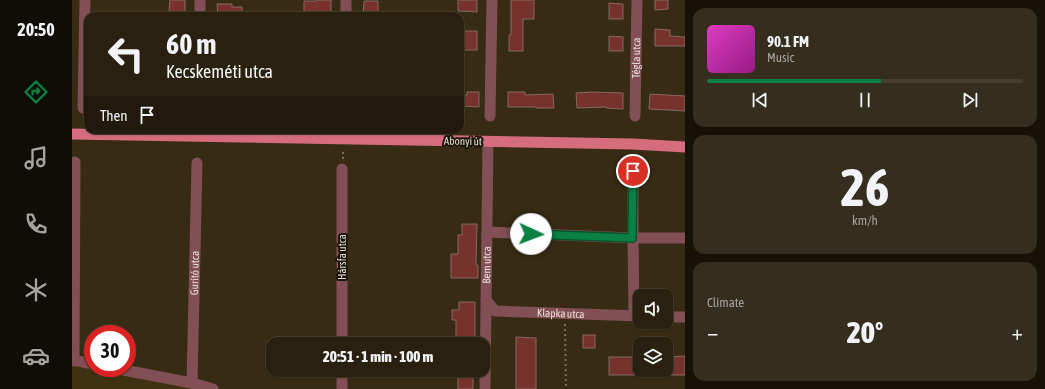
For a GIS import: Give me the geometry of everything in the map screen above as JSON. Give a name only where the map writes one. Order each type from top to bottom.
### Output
[{"type":"main road","name":"Abonyi út","points":[[72,134],[634,144],[685,147]]},
{"type":"street","points":[[83,108],[84,0]]},
{"type":"street","points":[[200,0],[200,12]]},
{"type":"street","points":[[346,0],[346,12]]},
{"type":"street","points":[[490,116],[492,0]]},
{"type":"street","name":"Tégla utca","points":[[635,116],[637,0]]},
{"type":"street","name":"Bem utca","points":[[485,389],[488,142]]},
{"type":"street","points":[[75,162],[73,360],[84,362]]},
{"type":"street","name":"Gurító utca","points":[[192,383],[197,163]]},
{"type":"street","name":"Hársfa utca","points":[[342,169],[342,337]]},
{"type":"street","points":[[633,171],[632,238],[635,289]]},
{"type":"street","points":[[487,232],[632,238],[685,238]]},
{"type":"street","name":"Klapka utca","points":[[486,300],[495,311],[633,316]]},
{"type":"street","points":[[673,317],[685,317]]},
{"type":"street","points":[[136,372],[192,383],[213,389]]},
{"type":"street","points":[[342,377],[342,389]]},
{"type":"path","points":[[564,313],[566,389]]},
{"type":"shaded area","points":[[72,357],[84,363],[84,377],[136,377],[136,372],[208,389],[72,389]]},
{"type":"building","points":[[170,0],[185,0],[185,12],[169,12]]},
{"type":"building","points":[[331,0],[331,12],[304,12],[304,1]]},
{"type":"building","points":[[458,0],[477,0],[477,12],[458,11]]},
{"type":"building","points":[[511,0],[534,0],[534,19],[523,19],[523,51],[509,51],[509,35],[511,35]]},
{"type":"building","points":[[655,0],[668,0],[668,9],[655,10]]},
{"type":"building","points":[[364,1],[378,1],[378,12],[363,12]]},
{"type":"building","points":[[609,3],[623,4],[623,19],[609,19]]},
{"type":"building","points":[[217,4],[232,4],[232,7],[242,7],[242,12],[218,12]]},
{"type":"building","points":[[655,29],[670,30],[670,36],[685,37],[685,46],[655,46]]},
{"type":"building","points":[[464,31],[477,31],[477,50],[464,50]]},
{"type":"building","points":[[609,36],[623,37],[623,51],[609,51]]},
{"type":"building","points":[[467,92],[479,92],[479,107],[464,106],[464,95],[467,95]]},
{"type":"building","points":[[508,92],[525,92],[525,95],[553,94],[554,108],[508,107]]},
{"type":"building","points":[[576,93],[623,93],[623,109],[606,107],[577,108]]},
{"type":"building","points":[[650,94],[685,96],[685,111],[649,109]]},
{"type":"building","points":[[462,224],[477,224],[476,265],[478,265],[478,278],[451,278],[451,254],[458,254],[458,235],[462,235]]},
{"type":"building","points":[[459,302],[475,302],[475,337],[456,337],[456,320],[452,320],[452,310],[459,310]]},
{"type":"building","points":[[583,335],[595,335],[595,348],[583,348]]},
{"type":"building","points":[[516,337],[536,338],[536,389],[516,389]]},
{"type":"building","points":[[685,356],[685,375],[673,375],[673,357]]},
{"type":"building","points":[[609,357],[633,357],[633,375],[609,375]]},
{"type":"building","points":[[458,377],[473,377],[473,389],[458,389]]},
{"type":"route","points":[[531,234],[632,238],[633,171]]}]
